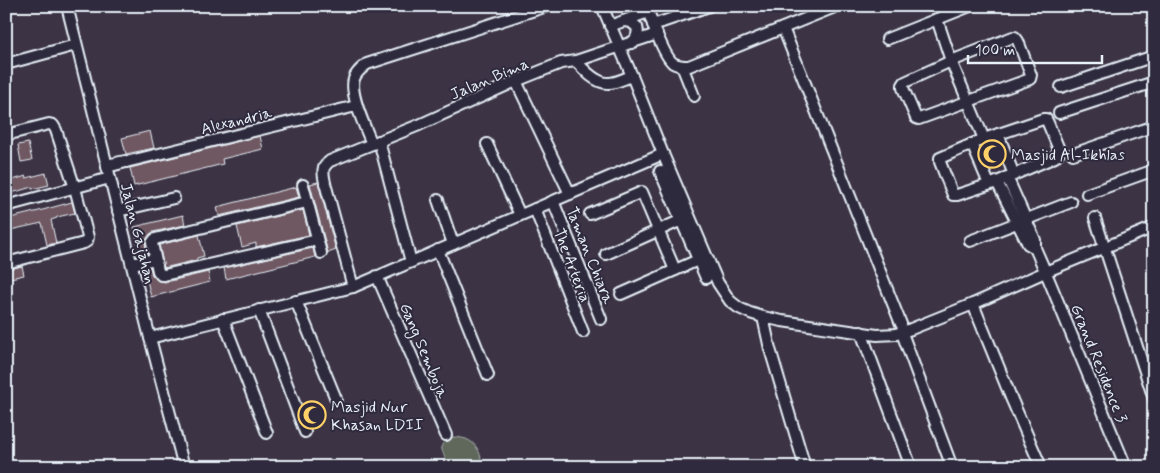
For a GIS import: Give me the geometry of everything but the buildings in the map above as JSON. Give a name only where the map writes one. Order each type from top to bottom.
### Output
[{"type":"street","name":"Jalan Gajahan","points":[[67,6],[184,467]]},
{"type":"street","points":[[411,262],[376,142],[358,107],[353,86],[354,78],[361,68],[367,64],[548,6]]},
{"type":"street","points":[[602,6],[663,154],[698,260],[706,278]]},
{"type":"street","points":[[619,47],[630,44],[655,30],[709,6]]},
{"type":"street","points":[[610,26],[648,9],[668,58],[674,64],[689,66],[837,6]]},
{"type":"street","points":[[887,39],[970,6]]},
{"type":"street","points":[[937,19],[951,61],[984,139]]},
{"type":"street","points":[[623,21],[631,22],[637,27],[636,39],[630,44]]},
{"type":"street","points":[[783,28],[902,328],[952,467]]},
{"type":"street","points":[[1013,37],[1018,41],[1030,79],[968,102],[917,118],[915,117],[903,85],[905,82],[951,61],[1013,37]]},
{"type":"street","points":[[6,64],[76,45]]},
{"type":"street","name":"Jalan Bima","points":[[352,287],[322,170],[325,165],[330,161],[419,125],[516,81],[561,63],[576,61],[619,47]]},
{"type":"street","points":[[1061,87],[1154,56]]},
{"type":"street","points":[[576,61],[583,69],[601,82],[609,83],[632,76]]},
{"type":"street","points":[[682,66],[694,96]]},
{"type":"street","points":[[516,81],[570,194]]},
{"type":"street","points":[[1059,113],[1154,82]]},
{"type":"street","name":"Alexandria","points":[[107,166],[352,107]]},
{"type":"street","points":[[1046,119],[1059,152],[1055,157],[1002,180],[953,195],[940,158],[998,134],[1046,119]]},
{"type":"street","points":[[6,135],[49,124],[53,126],[75,188],[88,237],[88,241],[84,243],[6,263]]},
{"type":"street","points":[[1073,154],[1154,126]]},
{"type":"street","points":[[998,134],[1002,180]]},
{"type":"street","points":[[487,144],[520,215]]},
{"type":"street","points":[[972,144],[1002,180]]},
{"type":"street","points":[[150,338],[352,287],[663,154]]},
{"type":"street","points":[[1087,194],[1154,170]]},
{"type":"street","points":[[660,171],[723,292],[739,308],[763,317],[782,321],[877,335],[888,335],[902,328],[973,304],[1154,227]]},
{"type":"street","points":[[6,206],[110,178]]},
{"type":"street","name":"Grand Residence 3","points":[[1002,180],[1021,221],[1028,244],[1034,248],[1045,272],[1126,467]]},
{"type":"street","points":[[303,185],[321,253]]},
{"type":"street","points":[[590,214],[642,192],[675,270]]},
{"type":"street","points":[[118,211],[174,198]]},
{"type":"street","points":[[438,200],[453,244]]},
{"type":"street","name":"Taman Chiara","points":[[553,201],[600,319]]},
{"type":"street","points":[[308,202],[155,239],[152,243],[158,272],[164,275],[317,240]]},
{"type":"street","points":[[970,241],[1071,202]]},
{"type":"street","name":"The Arteria","points":[[535,209],[583,332]]},
{"type":"street","points":[[1095,218],[1154,399]]},
{"type":"street","points":[[606,254],[685,219]]},
{"type":"street","points":[[438,250],[488,375]]},
{"type":"street","points":[[132,264],[155,259]]},
{"type":"street","points":[[621,294],[698,260]]},
{"type":"street","name":"Gang Semboja","points":[[377,276],[446,435]]},
{"type":"street","points":[[296,301],[336,399]]},
{"type":"street","points":[[973,304],[1041,467]]},
{"type":"street","points":[[259,310],[305,432]]},
{"type":"street","points":[[763,317],[770,349],[805,467]]},
{"type":"street","points":[[223,319],[267,434]]},
{"type":"street","points":[[860,332],[911,467]]},
{"type":"shaded area","points":[[454,437],[466,439],[476,447],[480,454],[481,467],[448,467],[441,447],[445,440]]},
{"type":"place","name":"Masjid Al-Ikhlas","points":[[992,154]]},
{"type":"place","name":"Masjid Nur Khasan LDII","points":[[312,415]]}]
